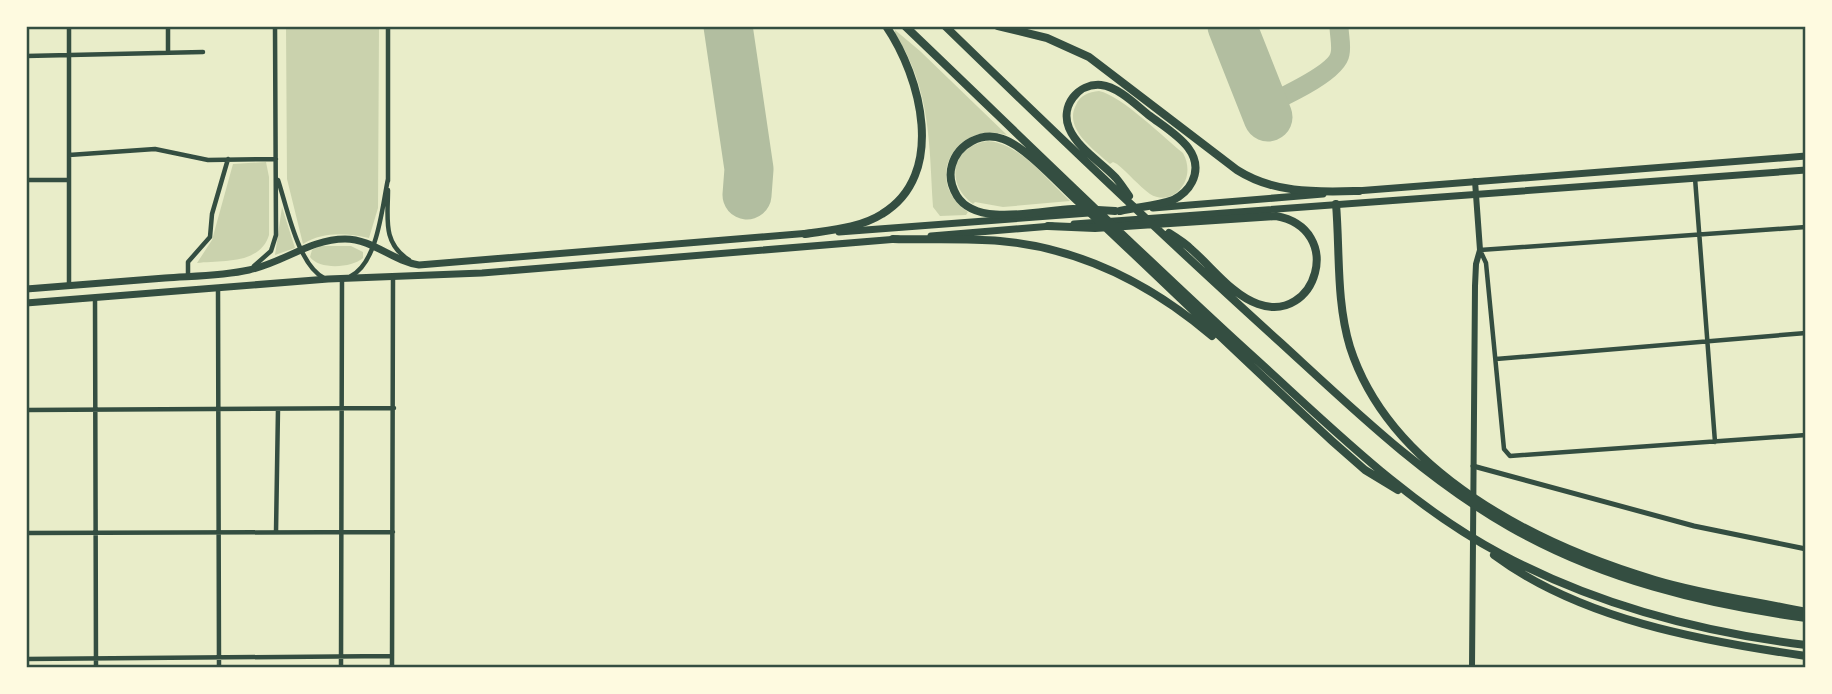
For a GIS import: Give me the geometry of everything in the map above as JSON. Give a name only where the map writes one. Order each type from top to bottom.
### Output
[{"type":"highway","points":[[805,234],[859,224],[878,217],[901,200],[914,180],[922,142],[918,102],[901,51],[886,26]]},
{"type":"highway","points":[[905,26],[1225,330],[1372,464],[1436,514]]},
{"type":"highway","points":[[945,26],[1142,214],[1369,423],[1443,484],[1487,514],[1576,560],[1628,579],[1713,602],[1806,618]]},
{"type":"highway","points":[[998,26],[1047,38],[1089,57],[1225,162],[1253,179],[1282,189],[1299,191],[1359,191]]},
{"type":"highway","points":[[1048,226],[1092,225],[1176,219],[1268,215],[1291,220],[1306,230],[1315,246],[1317,265],[1312,282],[1294,301],[1275,307],[1259,305],[1241,295],[1190,248],[1142,214],[1117,179],[1070,131],[1066,118],[1069,103],[1079,91],[1094,85],[1109,87],[1189,148],[1195,170],[1191,184],[1182,194],[1161,205],[1118,211],[1076,211],[996,215],[972,209],[961,201],[952,186],[951,168],[963,147],[977,138],[999,137],[1015,145],[1269,383],[1365,470],[1527,567],[1606,601],[1706,629],[1806,645]]},
{"type":"highway","points":[[1336,204],[1341,302],[1350,348],[1378,407],[1416,453],[1489,506],[1578,552],[1655,580],[1700,592],[1806,611]]},
{"type":"highway","points":[[893,239],[1001,241],[1052,250],[1093,263],[1136,283],[1176,308],[1269,383]]},
{"type":"highway","points":[[1458,528],[1521,575],[1602,610],[1703,638],[1806,656]]},
{"type":"main road","points":[[1161,205],[1806,156]]},
{"type":"main road","points":[[1176,219],[1336,204],[1806,170]]},
{"type":"main road","points":[[1472,668],[1475,286],[1480,250],[1475,181]]},
{"type":"main road","points":[[26,289],[248,270],[270,264],[321,242],[343,239],[374,245],[396,259],[419,265],[1076,211]]},
{"type":"main road","points":[[26,303],[328,279],[482,273],[1048,226]]},
{"type":"main road","points":[[660,245],[662,259]]},
{"type":"street","points":[[69,26],[69,286]]},
{"type":"street","points":[[168,26],[169,53]]},
{"type":"street","points":[[248,270],[264,260],[275,242],[275,26]]},
{"type":"street","points":[[388,26],[388,227],[391,243],[399,253],[419,265]]},
{"type":"street","points":[[26,55],[204,52]]},
{"type":"street","points":[[69,155],[155,149],[201,159],[276,159]]},
{"type":"street","points":[[188,277],[188,262],[210,237],[212,214],[228,159]]},
{"type":"street","points":[[276,176],[302,249],[312,268],[328,279]]},
{"type":"street","points":[[1695,178],[1715,442]]},
{"type":"street","points":[[341,668],[342,279],[361,270],[374,245],[387,179]]},
{"type":"street","points":[[26,180],[69,180]]},
{"type":"street","points":[[1806,227],[1480,250],[1486,263],[1504,449],[1510,456],[1806,435]]},
{"type":"street","points":[[392,668],[393,276]]},
{"type":"street","points":[[218,289],[219,668]]},
{"type":"street","points":[[95,297],[96,668]]},
{"type":"street","points":[[1496,359],[1806,333]]},
{"type":"street","points":[[26,410],[394,408]]},
{"type":"street","points":[[276,532],[278,409]]},
{"type":"street","points":[[1473,466],[1694,526],[1806,549]]},
{"type":"street","points":[[26,533],[393,532]]},
{"type":"street","points":[[26,659],[392,656]]},
{"type":"green space","points":[[286,26],[379,26],[378,208],[369,238],[335,234],[303,244],[287,179]]},
{"type":"green space","points":[[895,30],[1007,135],[989,133],[973,136],[951,156],[946,170],[947,185],[954,199],[968,212],[966,215],[940,216],[933,207],[929,138],[922,96],[916,75]]},
{"type":"green space","points":[[1099,91],[1130,109],[1183,153],[1187,173],[1185,182],[1174,194],[1158,197],[1150,194],[1117,164],[1110,164],[1082,138],[1074,122],[1076,105],[1085,95]]},
{"type":"green space","points":[[988,141],[1012,149],[1022,156],[1070,201],[1003,207],[975,202],[973,204],[958,186],[956,166],[966,150]]},
{"type":"green space","points":[[266,162],[269,177],[269,235],[264,245],[257,252],[239,259],[197,263],[212,240],[233,164]]},
{"type":"green space","points":[[282,207],[295,248],[275,255]]},
{"type":"green space","points":[[319,246],[351,246],[363,252],[363,258],[344,266],[328,266],[310,257],[312,250]]},
{"type":"taxiway","points":[[1264,106],[1319,77],[1337,61],[1341,51],[1339,26]]},
{"type":"runway","points":[[728,26],[749,169],[747,195]]},
{"type":"runway","points":[[1232,26],[1268,117]]}]
